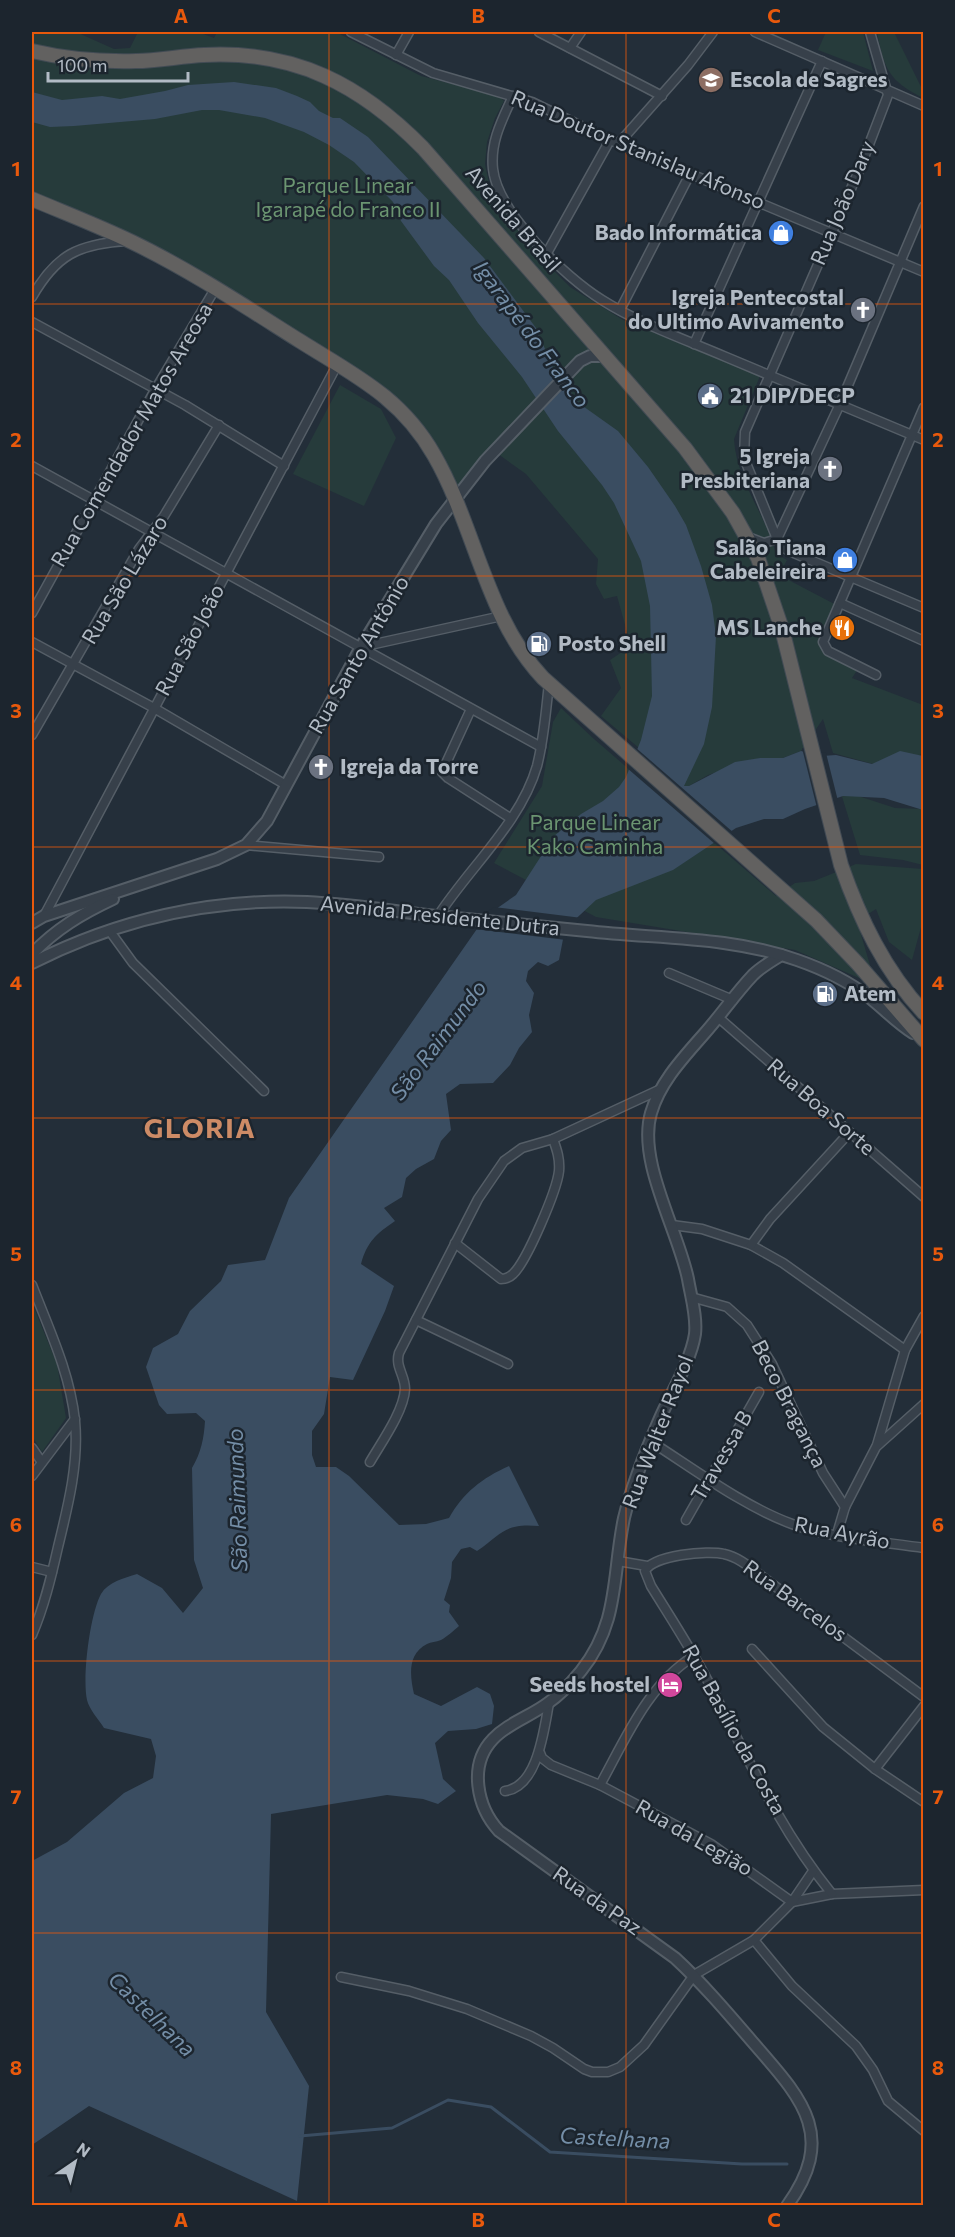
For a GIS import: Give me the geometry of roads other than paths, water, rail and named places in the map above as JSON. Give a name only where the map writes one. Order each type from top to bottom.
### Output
[{"type":"highway","name":"Avenida Brasil","points":[[32,51],[93,62],[138,61],[204,54],[244,55],[276,60],[314,71],[347,86],[397,122],[423,148],[703,468],[744,532],[758,558],[782,629],[841,865],[866,928],[888,967],[924,1013]]},
{"type":"highway","points":[[32,199],[130,241],[215,289],[390,399],[407,417],[435,455],[455,498],[502,616],[522,654],[549,683],[776,882],[837,941],[921,1038]]},
{"type":"street","name":"Rua Doutor Stanislau Afonso","points":[[351,32],[433,73],[513,96],[548,109],[690,174],[924,272]]},
{"type":"street","points":[[396,55],[409,32]]},
{"type":"street","points":[[539,32],[662,96]]},
{"type":"street","points":[[570,48],[581,32]]},
{"type":"street","points":[[547,254],[615,141],[662,96],[713,32]]},
{"type":"street","points":[[755,32],[924,106]]},
{"type":"street","points":[[870,32],[888,90]]},
{"type":"street","points":[[694,344],[822,61]]},
{"type":"street","name":"Rua João Dary","points":[[777,539],[748,471],[743,446],[745,432],[860,168],[888,90]]},
{"type":"street","points":[[513,96],[494,142],[493,172],[506,202],[523,227],[573,280],[620,310],[694,344],[924,440]]},
{"type":"street","points":[[620,310],[690,174]]},
{"type":"street","points":[[758,558],[758,551],[764,543],[777,539],[840,404],[924,206]]},
{"type":"street","points":[[32,297],[43,277],[62,258],[95,245],[130,241]]},
{"type":"street","name":"Rua Comendador Matos Areosa","points":[[32,613],[155,390],[215,289]]},
{"type":"street","points":[[32,322],[219,425],[284,466]]},
{"type":"street","name":"Rua Santo Antônio","points":[[44,916],[218,859],[246,845],[267,821],[361,647],[424,541],[455,498],[485,461],[573,368],[590,356],[605,356]]},
{"type":"street","name":"Rua São João","points":[[44,916],[337,365]]},
{"type":"street","points":[[876,675],[828,651],[823,642],[824,636],[924,407]]},
{"type":"street","name":"Rua São Lázaro","points":[[32,735],[139,549],[219,425]]},
{"type":"street","points":[[32,466],[541,747]]},
{"type":"street","points":[[744,532],[747,537],[764,543]]},
{"type":"street","points":[[777,539],[789,551],[851,578],[922,604]]},
{"type":"street","points":[[840,603],[924,641]]},
{"type":"street","points":[[361,647],[502,616]]},
{"type":"street","points":[[32,642],[154,708],[286,785]]},
{"type":"street","points":[[438,916],[525,794],[541,747],[549,683]]},
{"type":"street","points":[[471,710],[442,772],[510,818]]},
{"type":"street","points":[[246,845],[379,857]]},
{"type":"street","points":[[32,954],[47,938],[78,916],[154,880]]},
{"type":"street","name":"Avenida Presidente Dutra","points":[[32,963],[66,946],[109,930],[141,920],[193,909],[253,902],[337,904],[617,934],[697,940],[781,955],[822,970],[850,984],[921,1038]]},
{"type":"street","points":[[32,923],[44,916]]},
{"type":"street","points":[[109,930],[133,963],[264,1091]]},
{"type":"street","points":[[754,974],[759,962],[759,950]]},
{"type":"street","name":"Rua Walter Rayol","points":[[499,1831],[488,1819],[480,1798],[478,1770],[491,1740],[549,1703],[580,1672],[602,1640],[611,1610],[624,1519],[630,1497],[650,1441],[682,1370],[695,1334],[695,1315],[685,1264],[652,1169],[649,1142],[650,1115],[661,1089],[678,1064],[754,974],[781,955]]},
{"type":"street","points":[[669,973],[733,1000]]},
{"type":"street","name":"Rua Boa Sorte","points":[[719,1018],[924,1197]]},
{"type":"street","points":[[370,1462],[404,1399],[405,1382],[397,1361],[478,1199],[504,1161],[522,1148],[554,1139],[661,1089]]},
{"type":"street","points":[[751,1245],[770,1219],[849,1133]]},
{"type":"street","points":[[455,1243],[501,1280],[512,1276],[518,1270],[544,1217],[557,1182],[560,1158],[554,1139]]},
{"type":"street","points":[[672,1225],[699,1228],[751,1245],[783,1263],[905,1350]]},
{"type":"street","points":[[32,1285],[66,1373],[75,1419],[76,1448],[73,1473],[52,1572],[43,1608],[32,1635]]},
{"type":"street","name":"Beco Bragança","points":[[692,1297],[727,1307],[747,1325],[772,1364],[823,1473],[845,1507]]},
{"type":"street","points":[[837,1534],[845,1507],[876,1447],[905,1350],[924,1316]]},
{"type":"street","points":[[416,1320],[508,1364]]},
{"type":"street","name":"Travessa B","points":[[686,1520],[759,1392]]},
{"type":"street","points":[[876,1447],[924,1404]]},
{"type":"street","points":[[32,1476],[41,1461],[75,1419]]},
{"type":"street","name":"Rua Ayrão","points":[[650,1441],[708,1479],[776,1518],[806,1529],[924,1548]]},
{"type":"street","points":[[32,1448],[41,1461]]},
{"type":"street","name":"Rua Barcelos","points":[[649,1565],[681,1555],[713,1552],[726,1554],[738,1560],[924,1698]]},
{"type":"street","points":[[618,1561],[649,1565]]},
{"type":"street","name":"Rua Basílio da Costa","points":[[649,1565],[645,1571],[651,1586],[694,1656],[744,1754],[813,1870],[832,1894]]},
{"type":"street","points":[[32,1567],[52,1572]]},
{"type":"street","points":[[752,1649],[816,1720],[844,1745],[924,1802]]},
{"type":"street","points":[[600,1785],[636,1719],[649,1701],[674,1671],[694,1656]]},
{"type":"street","points":[[505,1791],[518,1787],[540,1753],[549,1703]]},
{"type":"street","points":[[875,1769],[924,1706]]},
{"type":"street","name":"Rua da Legião","points":[[540,1753],[542,1758],[551,1765],[600,1785],[711,1844],[792,1902]]},
{"type":"street","name":"Rua da Paz","points":[[499,1831],[652,1940],[694,1975],[790,2086],[804,2109],[809,2125],[811,2159],[807,2174],[787,2205]]},
{"type":"street","points":[[342,1977],[409,1991],[467,2009],[531,2036],[584,2069],[592,2072],[608,2072],[620,2067],[644,2045],[694,1975],[754,1940],[792,1902],[813,1870]]},
{"type":"street","points":[[792,1902],[832,1894],[924,1890]]},
{"type":"street","points":[[754,1940],[792,1986],[856,2046],[873,2070],[888,2101],[924,2131]]},
{"type":"water","points":[[234,82],[276,88],[297,96],[310,102],[319,111],[333,118],[340,118],[368,137],[484,258],[536,328],[554,370],[580,404],[618,431],[648,467],[675,506],[686,525],[701,566],[712,605],[716,636],[712,707],[704,744],[684,786],[689,786],[735,762],[760,758],[783,758],[801,751],[822,756],[836,755],[872,764],[900,751],[923,756],[923,810],[884,798],[843,796],[783,819],[764,819],[736,828],[673,870],[596,900],[565,929],[559,960],[548,966],[538,962],[528,971],[526,981],[534,993],[529,1015],[532,1032],[519,1048],[510,1065],[493,1083],[460,1084],[446,1094],[451,1130],[441,1141],[434,1159],[416,1169],[406,1178],[402,1197],[384,1208],[395,1221],[373,1239],[361,1264],[394,1286],[353,1380],[330,1377],[324,1414],[312,1431],[312,1455],[316,1467],[336,1467],[349,1476],[399,1525],[426,1524],[449,1518],[460,1501],[474,1487],[509,1466],[539,1526],[527,1525],[511,1528],[477,1551],[470,1547],[461,1549],[452,1562],[451,1578],[444,1600],[450,1605],[449,1612],[459,1626],[443,1639],[421,1648],[413,1659],[411,1673],[414,1694],[441,1706],[477,1687],[490,1694],[494,1706],[492,1724],[476,1729],[448,1731],[435,1743],[443,1779],[456,1791],[438,1804],[423,1799],[387,1795],[271,1814],[266,2012],[309,2086],[297,2201],[89,2106],[32,2145],[32,1861],[67,1842],[124,1793],[153,1778],[156,1756],[151,1739],[104,1728],[87,1700],[88,1646],[93,1616],[101,1594],[112,1583],[137,1574],[162,1588],[183,1613],[203,1588],[194,1560],[192,1468],[202,1445],[205,1421],[196,1413],[167,1414],[159,1405],[146,1367],[153,1348],[178,1334],[190,1311],[221,1281],[228,1265],[265,1260],[289,1198],[486,916],[516,895],[554,836],[581,814],[603,801],[619,787],[626,777],[641,740],[652,696],[650,606],[641,561],[614,503],[602,485],[558,431],[522,377],[478,323],[449,280],[434,266],[401,221],[393,202],[354,162],[304,132],[265,118],[219,110],[202,110],[155,119],[74,126],[50,127],[32,122],[32,92],[62,100],[102,96],[120,99],[188,85]]},
{"type":"waterway","name":"Castelhana","points":[[300,2136],[392,2128],[448,2100],[491,2107],[550,2152],[742,2164],[787,2164]]},
{"type":"place","name":"Escola de Sagres","points":[[711,80]]},
{"type":"place","name":"Bado Informática","points":[[781,233]]},
{"type":"place","name":"Igreja Pentecostal do Ultimo Avivamento","points":[[863,310]]},
{"type":"place","name":"21 DIP/DECP","points":[[710,396]]},
{"type":"place","name":"5 Igreja Presbiteriana","points":[[830,469]]},
{"type":"place","name":"Salão Tiana Cabeleireira","points":[[845,560]]},
{"type":"place","name":"MS Lanche","points":[[842,628]]},
{"type":"place","name":"Posto Shell","points":[[539,644]]},
{"type":"place","name":"Igreja da Torre","points":[[321,767]]},
{"type":"place","name":"Atem","points":[[825,994]]},
{"type":"place","name":"Seeds hostel","points":[[670,1685]]},
{"type":"district","name":"GLORIA","points":[[200,1129]]},
{"type":"park label","name":"Parque Linear Igarapé do Franco II","points":[[348,198]]},
{"type":"park label","name":"Parque Linear Kako Caminha","points":[[595,835]]},
{"type":"water label","name":"Igarapé do Franco","points":[[532,334]]},
{"type":"water label","name":"São Raimundo","points":[[438,1040]]},
{"type":"water label","name":"São Raimundo","points":[[237,1500]]}]
